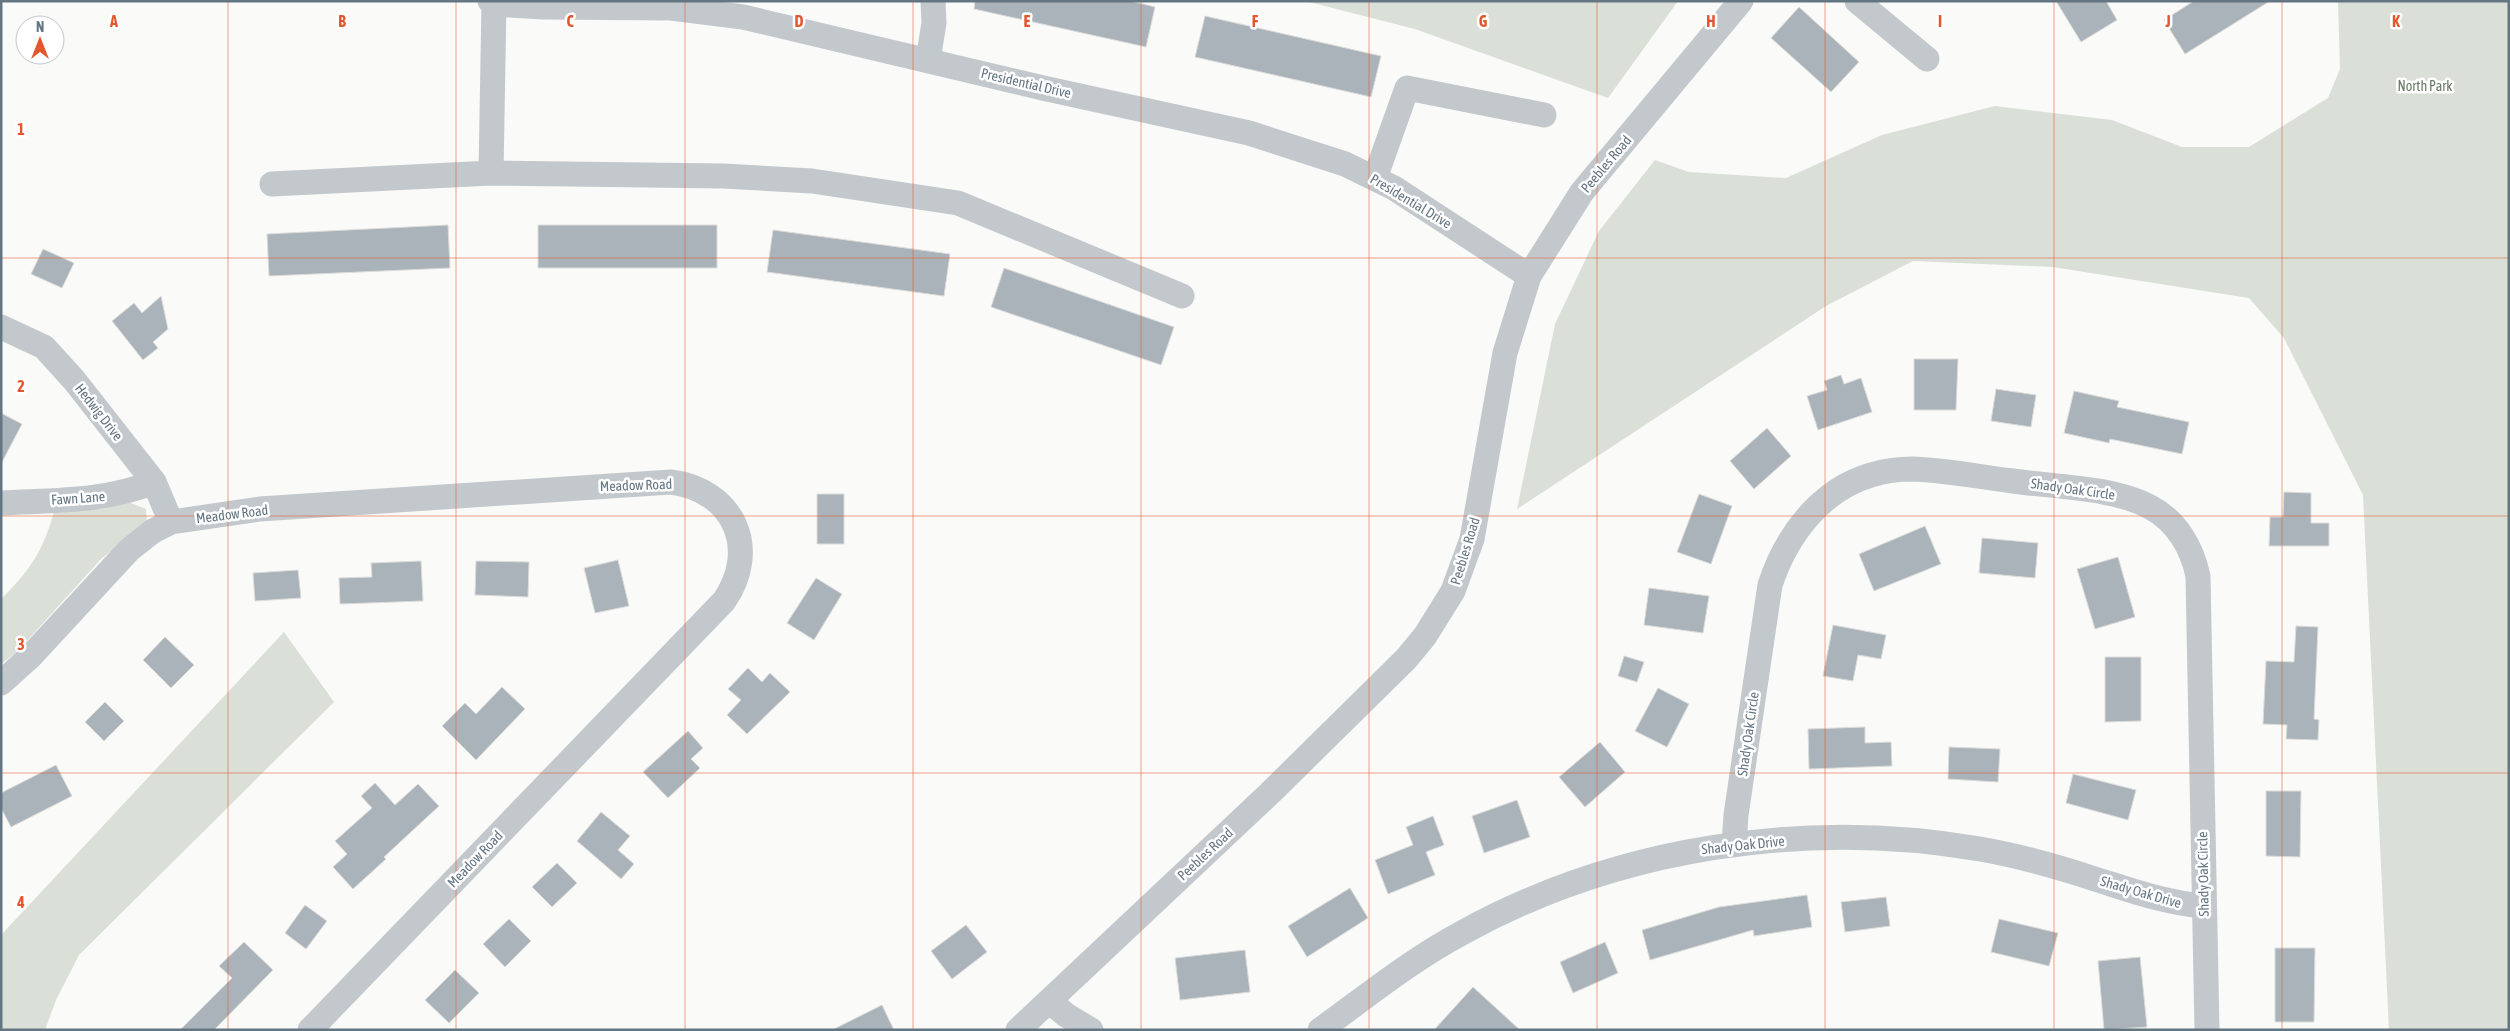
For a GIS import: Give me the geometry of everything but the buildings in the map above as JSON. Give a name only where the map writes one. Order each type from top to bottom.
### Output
[{"type":"street","points":[[928,60],[934,22],[933,1]]},
{"type":"street","name":"Peebles Road","points":[[1018,1030],[1270,793],[1399,666],[1425,636],[1453,591],[1472,538],[1505,353],[1529,276],[1582,192],[1741,1]]},
{"type":"street","points":[[1857,1],[1927,58]]},
{"type":"street","points":[[491,173],[492,2]]},
{"type":"street","name":"Presidential Drive","points":[[492,2],[543,7],[671,8],[743,17],[1249,133],[1337,161],[1375,178],[1410,198],[1529,276]]},
{"type":"street","points":[[1375,178],[1407,88],[1544,115]]},
{"type":"street","points":[[272,184],[491,173],[724,176],[812,181],[958,203],[1182,296]]},
{"type":"street","name":"Hedwig Drive","points":[[1,327],[44,348],[74,380],[154,482],[171,522]]},
{"type":"street","name":"Shady Oak Circle","points":[[1734,844],[1736,815],[1770,585],[1787,543],[1812,512],[1829,497],[1870,475],[1911,469],[2090,491],[2136,500],[2152,507],[2179,531],[2195,561],[2199,596],[2203,906],[2207,1030]]},
{"type":"street","name":"Fawn Lane","points":[[1,503],[104,496],[128,492],[154,482]]},
{"type":"street","name":"Meadow Road","points":[[1,683],[30,657],[129,550],[153,531],[171,522],[260,509],[670,482],[692,486],[711,496],[731,517],[737,530],[741,560],[733,589],[724,601],[310,1030]]},
{"type":"street","name":"Shady Oak Drive","points":[[1333,1026],[1412,964],[1460,934],[1516,907],[1615,869],[1662,856],[1734,844],[1848,839],[1903,840],[1955,845],[2054,866],[2172,903],[2203,906]]},
{"type":"street","points":[[1049,1001],[1066,1015],[1091,1030]]},
{"type":"green space","points":[[1305,1],[1678,1],[1608,98],[1415,29]]},
{"type":"green space","name":"North Park","points":[[2338,1],[2509,1],[2509,1030],[2389,1030],[2363,495],[2284,338],[2249,298],[2053,267],[1913,261],[1826,306],[1517,509],[1555,324],[1599,231],[1655,160],[1689,172],[1786,178],[1882,135],[1995,106],[2112,120],[2182,147],[2249,147],[2328,98],[2340,69]]},
{"type":"green space","points":[[128,502],[146,509],[147,523],[101,559],[17,652],[1,664],[1,599],[21,578],[35,558],[46,535],[55,508]]},
{"type":"green space","points":[[284,632],[334,702],[79,955],[56,1000],[45,1030],[1,1030],[1,935]]}]
